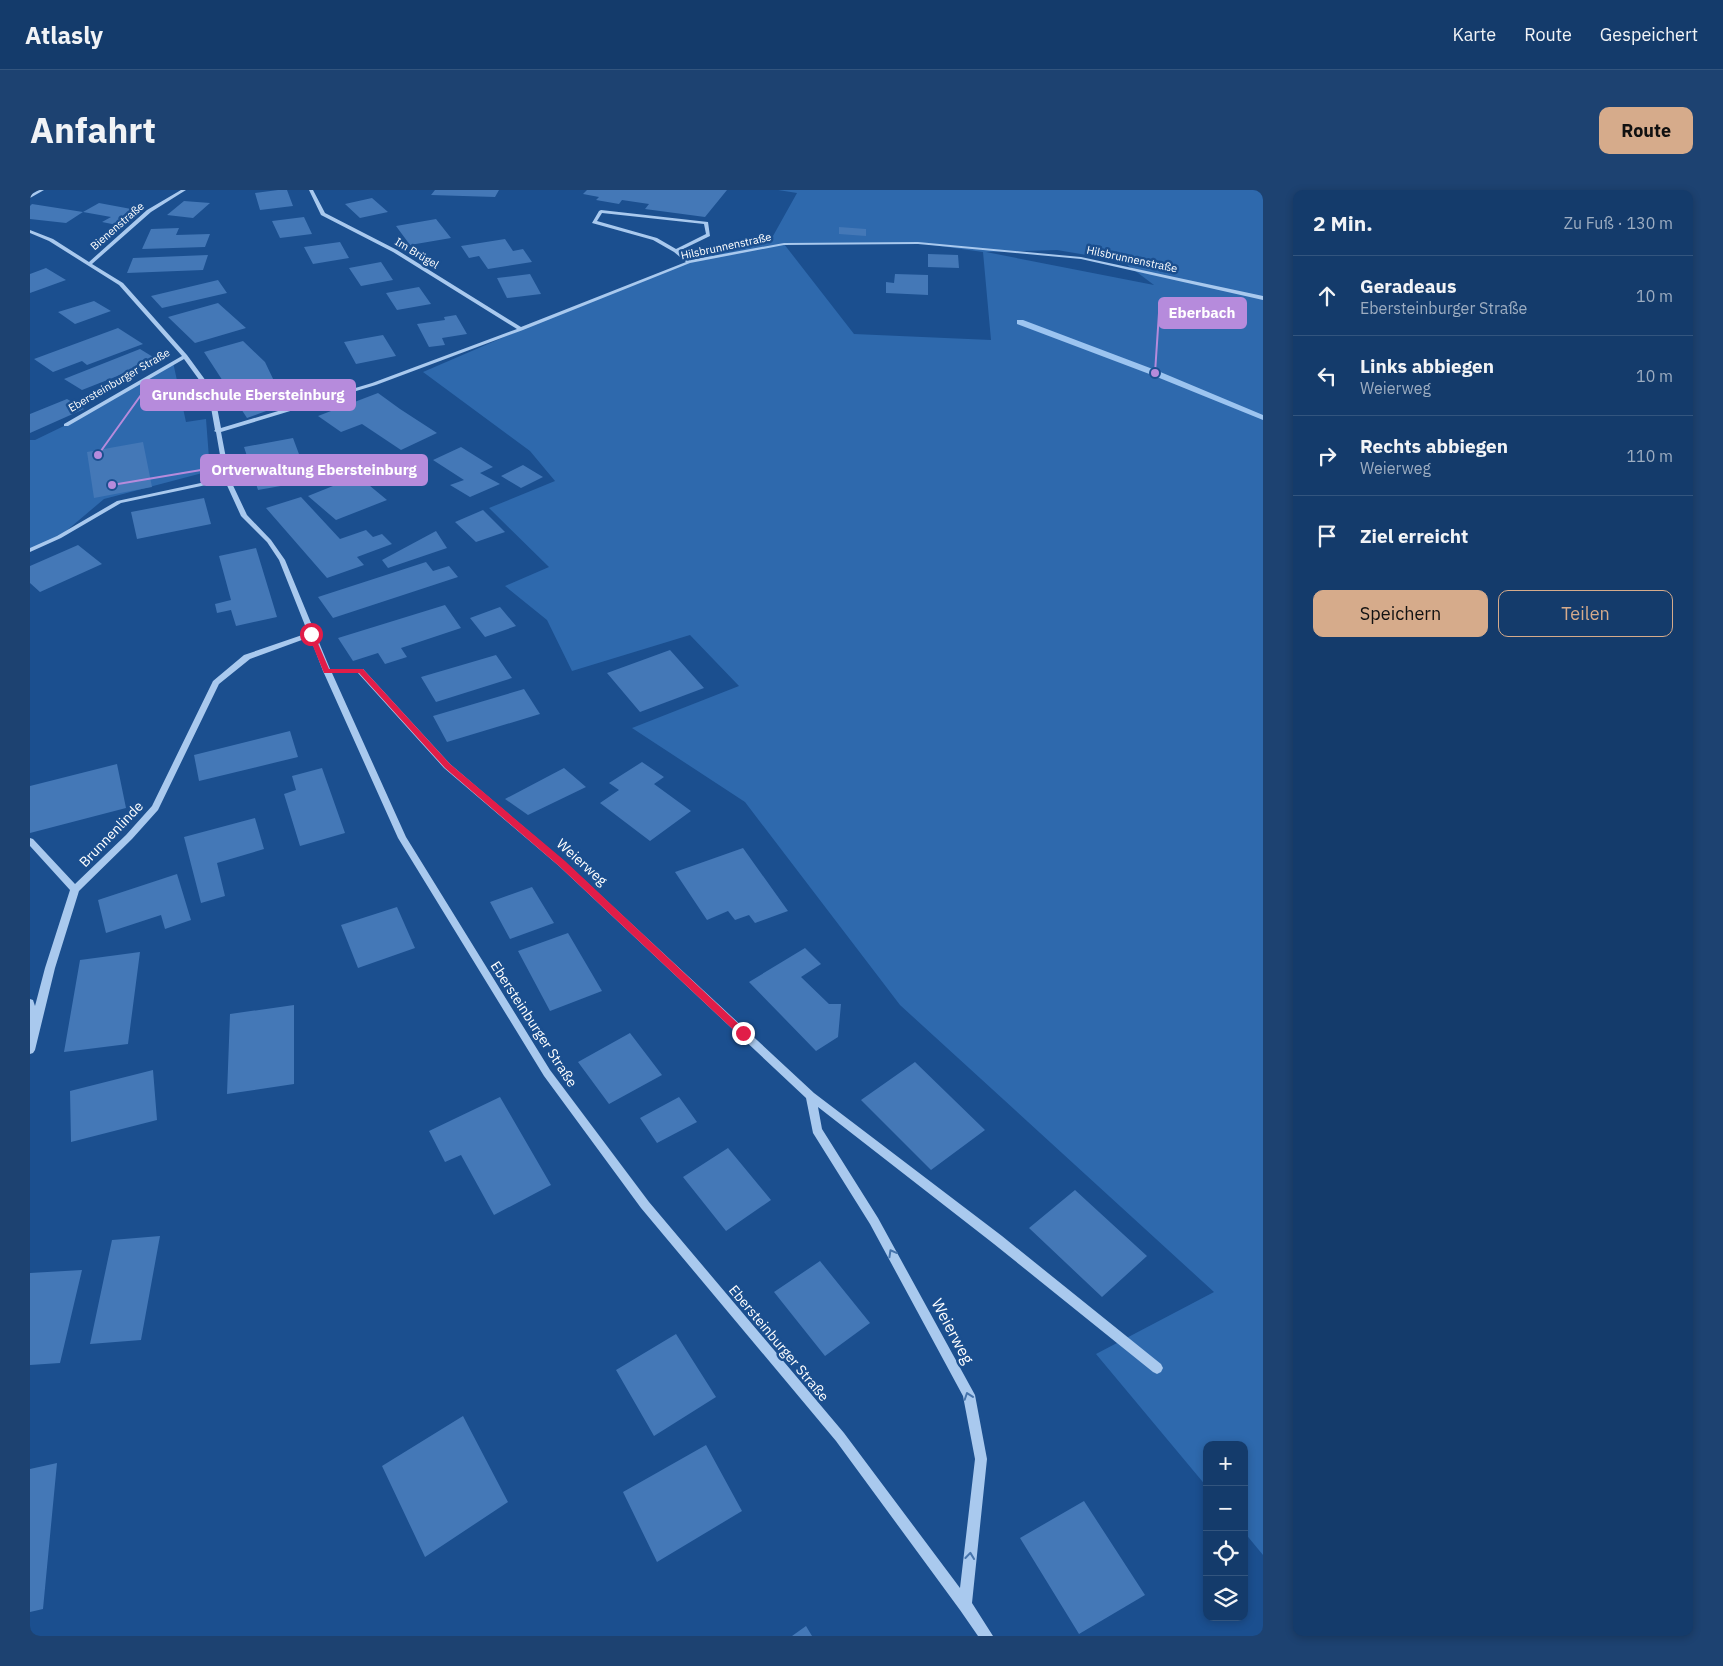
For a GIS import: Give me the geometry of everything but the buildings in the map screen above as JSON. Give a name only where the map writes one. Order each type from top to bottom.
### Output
[{"type":"street","points":[[30,197],[42,190]]},
{"type":"street","name":"Bienenstraße","points":[[90,263],[149,211],[184,190]]},
{"type":"street","name":"Im Brügel","points":[[310,190],[323,214],[395,251],[521,329]]},
{"type":"street","points":[[676,251],[708,235],[706,223],[602,211],[594,222],[655,239],[676,251],[689,262]]},
{"type":"street","name":"Ebersteinburger Straße","points":[[30,231],[51,240],[121,284],[184,356],[203,381],[213,402],[227,479],[244,516],[269,542],[282,560],[327,672],[402,838],[547,1073],[645,1205],[840,1438],[986,1636]]},
{"type":"street","name":"Hilsbrunnenstraße","points":[[217,431],[374,384],[521,329],[689,262],[784,244],[918,243],[1081,258],[1263,298]]},
{"type":"street","name":"Ebersteinburger Straße","points":[[66,425],[184,356]]},
{"type":"street","points":[[30,550],[59,537],[119,502],[227,479]]},
{"type":"street","name":"Brunnenlinde","points":[[30,1050],[50,968],[75,889],[129,837],[155,808],[216,683],[247,657],[311,634]]},
{"type":"street","name":"Weierweg","points":[[327,672],[360,670],[447,766],[562,864],[811,1096],[998,1240],[1157,1368]]},
{"type":"street","points":[[30,841],[75,889]]},
{"type":"street","points":[[30,1003],[35,1025]]},
{"type":"street","name":"Weierweg","points":[[811,1096],[817,1130],[874,1221],[969,1395],[981,1459],[965,1605]]},
{"type":"shaded area","points":[[778,190],[1263,190],[1263,1555],[1248,1537],[1248,1441],[1203,1441],[1203,1482],[1096,1354],[1214,1292],[900,1005],[745,802],[632,728],[739,686],[690,635],[572,671],[547,620],[505,586],[549,567],[489,508],[555,481],[530,451],[423,372],[553,316],[689,262],[773,236],[797,193]],"holes":[[[918,243],[983,252],[991,340],[854,334],[784,244]],[[1057,250],[1122,261],[1154,285],[986,252]]]},
{"type":"shaded area","points":[[173,362],[186,422],[206,419],[210,471],[104,499],[59,537],[30,550],[30,440],[35,440],[66,425]]},
{"type":"waterway","points":[[1020,322],[1155,373],[1263,418]]},
{"type":"place","name":"Eberbach","points":[[1155,373]]},
{"type":"place","name":"Grundschule Ebersteinburg","points":[[98,455]]},
{"type":"place","name":"Ortverwaltung Ebersteinburg","points":[[112,485]]},
{"type":"route","points":[[311,634],[327,672],[360,670],[447,766],[562,864],[743,1033]]}]
